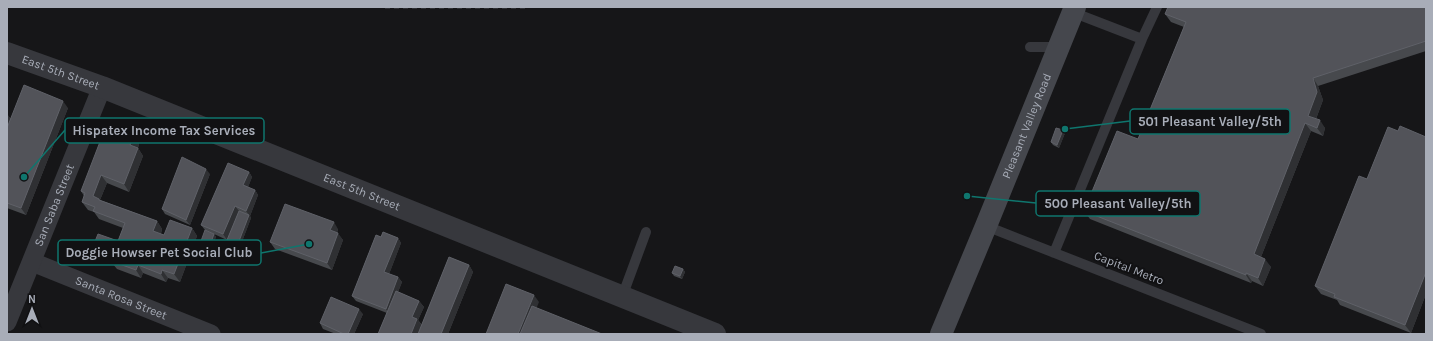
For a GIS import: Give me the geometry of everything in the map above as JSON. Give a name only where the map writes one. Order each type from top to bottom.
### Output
[{"type":"main road","name":"Pleasant Valley Road","points":[[941,334],[1074,10]]},
{"type":"street","name":"East 5th Street","points":[[7,53],[102,87],[715,334]]},
{"type":"street","name":"San Saba Street","points":[[7,322],[102,87]]},
{"type":"street","name":"Santa Rosa Street","points":[[32,262],[210,334]]},
{"type":"lane","points":[[1054,253],[1142,39],[1157,7]]},
{"type":"lane","points":[[1074,10],[1142,39]]},
{"type":"lane","points":[[1030,47],[1058,47]]},
{"type":"lane","name":"Capital Metro","points":[[986,226],[1261,334]]},
{"type":"lane","points":[[622,297],[646,232]]},
{"type":"building","points":[[1168,7],[1426,7],[1426,41],[1313,78],[1317,92],[1308,116],[1320,120],[1317,128],[1305,123],[1254,254],[1265,259],[1258,278],[1246,273],[1246,275],[1084,211],[1117,131],[1138,139],[1186,22],[1165,14]]},
{"type":"building","points":[[24,85],[63,101],[21,208],[7,203],[7,128]]},
{"type":"building","points":[[1400,126],[1426,137],[1426,272],[1405,325],[1334,297],[1335,294],[1315,286],[1359,176],[1367,179],[1388,127],[1398,131]]},
{"type":"building","points":[[112,127],[134,136],[130,145],[138,148],[124,184],[101,175],[93,196],[99,200],[157,221],[153,231],[164,235],[170,220],[192,228],[174,274],[162,270],[161,274],[138,265],[136,270],[111,261],[112,257],[92,249],[98,234],[118,241],[125,223],[93,211],[95,207],[82,202],[85,193],[81,191],[103,134],[108,136]]},
{"type":"building","points":[[1056,128],[1063,130],[1057,145],[1051,142]]},
{"type":"building","points":[[182,157],[206,169],[186,220],[162,209]]},
{"type":"building","points":[[228,163],[249,172],[243,185],[255,190],[246,211],[235,206],[223,234],[201,225]]},
{"type":"building","points":[[285,204],[334,222],[330,230],[338,233],[327,263],[270,242]]},
{"type":"building","points":[[239,211],[249,215],[236,249],[225,245]]},
{"type":"building","points":[[205,230],[214,234],[210,245],[201,241]]},
{"type":"building","points":[[383,232],[398,238],[384,272],[398,277],[386,309],[352,296],[376,235],[381,237]]},
{"type":"building","points":[[449,257],[469,265],[441,334],[418,334]]},
{"type":"building","points":[[675,266],[683,269],[680,276],[672,273]]},
{"type":"building","points":[[506,284],[534,295],[518,334],[486,334]]},
{"type":"building","points":[[396,291],[419,301],[412,317],[417,319],[411,334],[378,334]]},
{"type":"building","points":[[331,297],[359,309],[348,334],[344,334],[320,323]]},
{"type":"building","points":[[532,306],[602,334],[520,334]]},
{"type":"railway","points":[[385,7],[526,7]]},
{"type":"place","name":"501 Pleasant Valley/5th","points":[[1065,129]]},
{"type":"place","name":"Hispatex Income Tax Services","points":[[24,177]]},
{"type":"place","name":"500 Pleasant Valley/5th","points":[[967,196]]},
{"type":"place","name":"Doggie Howser Pet Social Club","points":[[309,244]]}]
